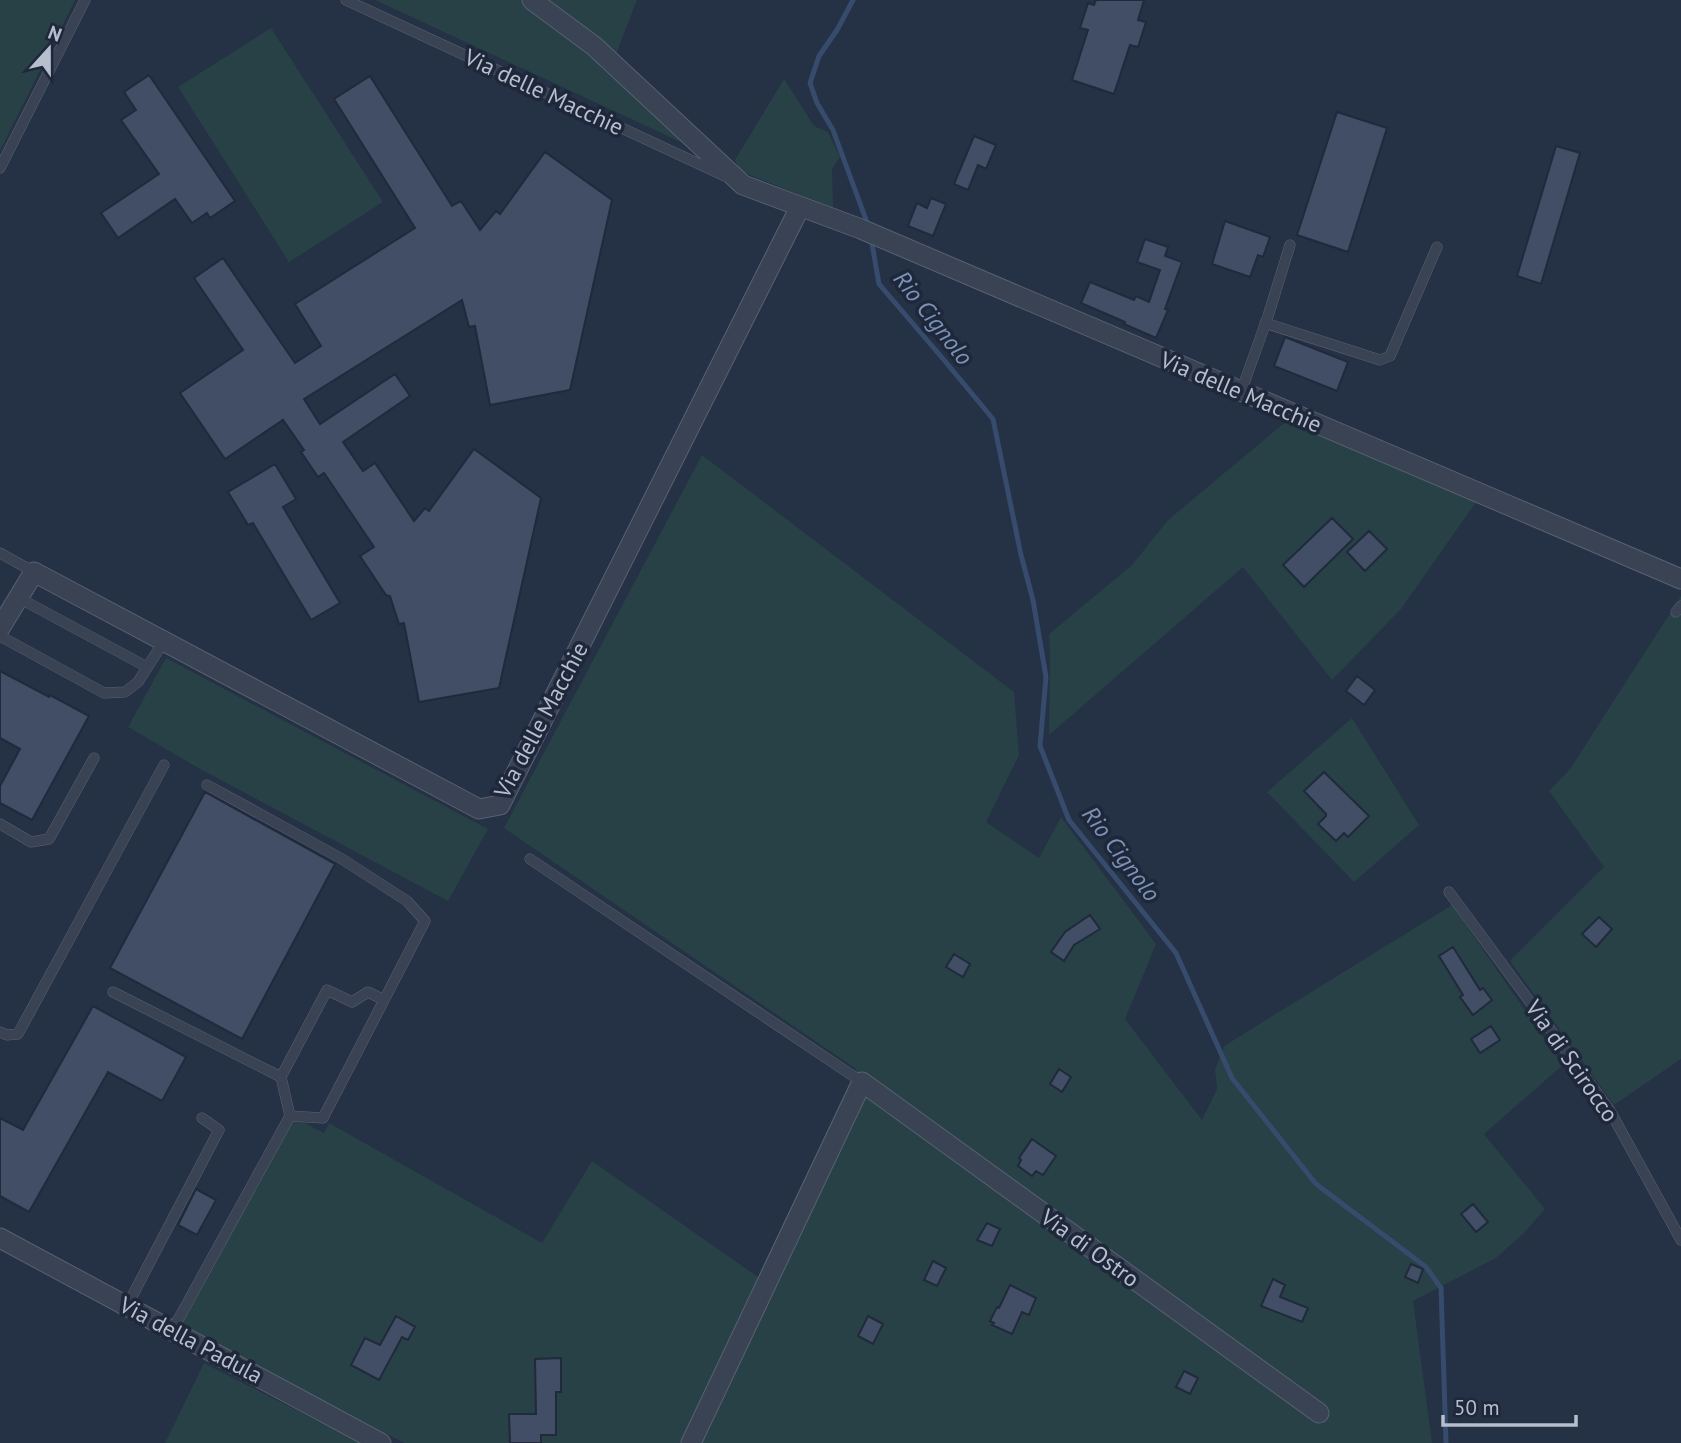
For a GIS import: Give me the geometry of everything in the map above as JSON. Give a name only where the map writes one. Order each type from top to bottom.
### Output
[{"type":"street","name":"Via delle Macchie","points":[[532,0],[594,46],[743,185],[861,229],[1681,579]]},
{"type":"street","name":"Via delle Macchie","points":[[34,572],[479,809],[500,805],[800,207]]},
{"type":"street","points":[[0,628],[34,572]]},
{"type":"street","points":[[691,1443],[863,1079]]},
{"type":"street","name":"Via di Ostro","points":[[863,1079],[1319,1413]]},
{"type":"street","name":"Via della Padula","points":[[0,1238],[381,1443]]},
{"type":"lane","points":[[0,168],[85,0]]},
{"type":"lane","name":"Via delle Macchie","points":[[346,0],[743,185]]},
{"type":"lane","points":[[1241,392],[1290,245]]},
{"type":"lane","points":[[1265,323],[1380,360],[1390,356],[1437,247]]},
{"type":"lane","name":"Via delle Macchie","points":[[0,553],[34,572]]},
{"type":"lane","points":[[19,598],[148,667]]},
{"type":"lane","points":[[0,636],[104,693],[125,692],[138,682],[164,641]]},
{"type":"lane","points":[[0,824],[31,842],[49,839],[94,758]]},
{"type":"lane","points":[[0,1032],[7,1035],[18,1034],[164,765]]},
{"type":"lane","points":[[207,785],[341,859],[407,901],[425,921],[323,1118],[290,1116]]},
{"type":"lane","points":[[530,859],[863,1079]]},
{"type":"lane","name":"Via di Scirocco","points":[[1450,892],[1609,1110],[1681,1240]]},
{"type":"lane","points":[[172,1331],[290,1116],[281,1077],[327,990],[352,1002],[368,992],[384,1000]]},
{"type":"lane","points":[[113,992],[281,1077]]},
{"type":"lane","points":[[127,1306],[219,1130],[202,1118]]},
{"type":"green space","points":[[0,0],[75,0],[0,151]]},
{"type":"green space","points":[[375,0],[637,0],[616,54],[700,151]]},
{"type":"green space","points":[[271,28],[383,202],[289,262],[178,87]]},
{"type":"green space","points":[[784,79],[814,126],[828,132],[840,157],[832,169],[833,208],[740,171],[735,160]]},
{"type":"green space","points":[[1289,419],[1476,502],[1401,609],[1332,680],[1243,567],[1049,735],[1049,634],[1132,565],[1168,520]]},
{"type":"green space","points":[[702,455],[1014,692],[1019,755],[986,822],[1039,858],[1061,817],[1156,944],[1125,1019],[1202,1120],[1217,1089],[1215,1070],[1224,1046],[1452,905],[1563,1065],[1484,1134],[1545,1209],[1524,1233],[1496,1258],[1413,1301],[1432,1443],[404,1443],[177,1322],[288,1114],[324,1133],[329,1123],[542,1243],[592,1161],[758,1277],[856,1069],[504,828]]},
{"type":"green space","points":[[1681,596],[1681,1059],[1614,1105],[1510,961],[1604,867],[1549,791],[1570,769]]},
{"type":"green space","points":[[166,658],[488,829],[448,901],[202,770],[128,727]]},
{"type":"green space","points":[[1352,718],[1419,825],[1354,882],[1267,792]]},
{"type":"green space","points":[[204,1363],[361,1443],[165,1443]]},
{"type":"building","points":[[1096,0],[1144,0],[1138,20],[1146,22],[1138,47],[1130,45],[1114,94],[1072,80],[1088,30],[1080,28],[1088,3],[1094,5]]},
{"type":"building","points":[[149,75],[235,201],[210,218],[207,213],[192,223],[175,199],[118,238],[101,213],[159,174],[121,120],[136,110],[124,92]]},
{"type":"building","points":[[370,76],[452,206],[461,201],[480,230],[496,211],[500,214],[545,152],[612,200],[570,390],[490,405],[475,326],[469,327],[462,300],[304,399],[320,424],[395,374],[410,396],[343,442],[363,471],[375,463],[414,521],[425,508],[429,511],[474,449],[541,498],[499,688],[419,702],[404,623],[399,624],[390,596],[386,595],[360,556],[374,547],[324,473],[318,477],[301,452],[304,450],[283,420],[225,459],[180,393],[243,350],[194,278],[223,258],[295,363],[321,346],[295,304],[415,228],[334,99]]},
{"type":"building","points":[[1337,112],[1387,128],[1348,252],[1297,235]]},
{"type":"building","points":[[974,136],[996,145],[986,169],[978,165],[968,190],[954,184]]},
{"type":"building","points":[[1556,146],[1580,153],[1541,284],[1517,276]]},
{"type":"building","points":[[931,198],[946,204],[933,236],[908,226],[917,203],[927,208]]},
{"type":"building","points":[[1225,221],[1270,237],[1263,257],[1258,255],[1250,277],[1212,264]]},
{"type":"building","points":[[1145,239],[1168,247],[1165,256],[1182,262],[1165,309],[1168,310],[1156,338],[1081,303],[1090,282],[1134,300],[1136,296],[1149,302],[1160,270],[1137,262]]},
{"type":"building","points":[[1285,337],[1348,362],[1337,391],[1274,366]]},
{"type":"building","points":[[275,464],[296,499],[283,507],[340,603],[311,620],[253,523],[248,525],[228,492]]},
{"type":"building","points":[[1332,518],[1353,539],[1304,587],[1283,565]]},
{"type":"building","points":[[1369,531],[1387,549],[1365,571],[1347,552]]},
{"type":"building","points":[[0,671],[89,716],[32,820],[0,803],[0,786],[20,749],[0,738]]},
{"type":"building","points":[[1357,676],[1375,690],[1364,705],[1346,691]]},
{"type":"building","points":[[1324,772],[1369,816],[1348,837],[1344,833],[1336,841],[1318,824],[1326,814],[1304,791]]},
{"type":"building","points":[[205,792],[335,864],[242,1039],[110,968]]},
{"type":"building","points":[[1090,915],[1100,929],[1074,945],[1064,961],[1051,952],[1065,932]]},
{"type":"building","points":[[1599,917],[1612,929],[1596,947],[1582,934]]},
{"type":"building","points":[[1453,947],[1480,990],[1483,988],[1492,1000],[1473,1015],[1460,997],[1463,995],[1439,956]]},
{"type":"building","points":[[954,954],[970,964],[963,977],[946,967]]},
{"type":"building","points":[[93,1006],[186,1057],[162,1101],[108,1072],[29,1212],[0,1196],[0,1118],[23,1130]]},
{"type":"building","points":[[1491,1026],[1500,1040],[1480,1053],[1471,1039]]},
{"type":"building","points":[[1059,1069],[1071,1077],[1062,1092],[1050,1084]]},
{"type":"building","points":[[1032,1139],[1056,1156],[1043,1175],[1036,1171],[1032,1176],[1018,1166],[1021,1160],[1019,1158]]},
{"type":"building","points":[[196,1189],[216,1200],[197,1235],[178,1225]]},
{"type":"building","points":[[1473,1204],[1488,1222],[1476,1232],[1461,1214]]},
{"type":"building","points":[[987,1223],[1000,1229],[992,1246],[977,1240]]},
{"type":"building","points":[[933,1261],[946,1268],[937,1286],[924,1280]]},
{"type":"building","points":[[1411,1264],[1423,1269],[1418,1283],[1405,1277]]},
{"type":"building","points":[[1273,1279],[1285,1285],[1280,1297],[1308,1308],[1302,1322],[1261,1306]]},
{"type":"building","points":[[1010,1285],[1036,1298],[1029,1315],[1022,1312],[1012,1334],[992,1325],[994,1323],[990,1321]]},
{"type":"building","points":[[396,1316],[415,1327],[408,1340],[402,1337],[379,1380],[351,1365],[365,1338],[380,1345]]},
{"type":"building","points":[[868,1316],[883,1324],[873,1344],[858,1336]]},
{"type":"building","points":[[561,1358],[561,1392],[556,1392],[556,1435],[541,1435],[541,1443],[510,1443],[509,1414],[536,1414],[535,1359]]},
{"type":"building","points":[[1184,1371],[1198,1378],[1190,1394],[1176,1387]]},
{"type":"waterway","name":"Rio Cignolo","points":[[853,0],[819,56],[810,83],[817,103],[833,130],[868,225]]},
{"type":"waterway","name":"Rio Cignolo","points":[[871,238],[879,284],[993,419],[1033,600],[1046,677],[1040,746],[1069,820],[1176,953],[1232,1078],[1316,1184],[1426,1267],[1441,1288],[1446,1443]]}]
